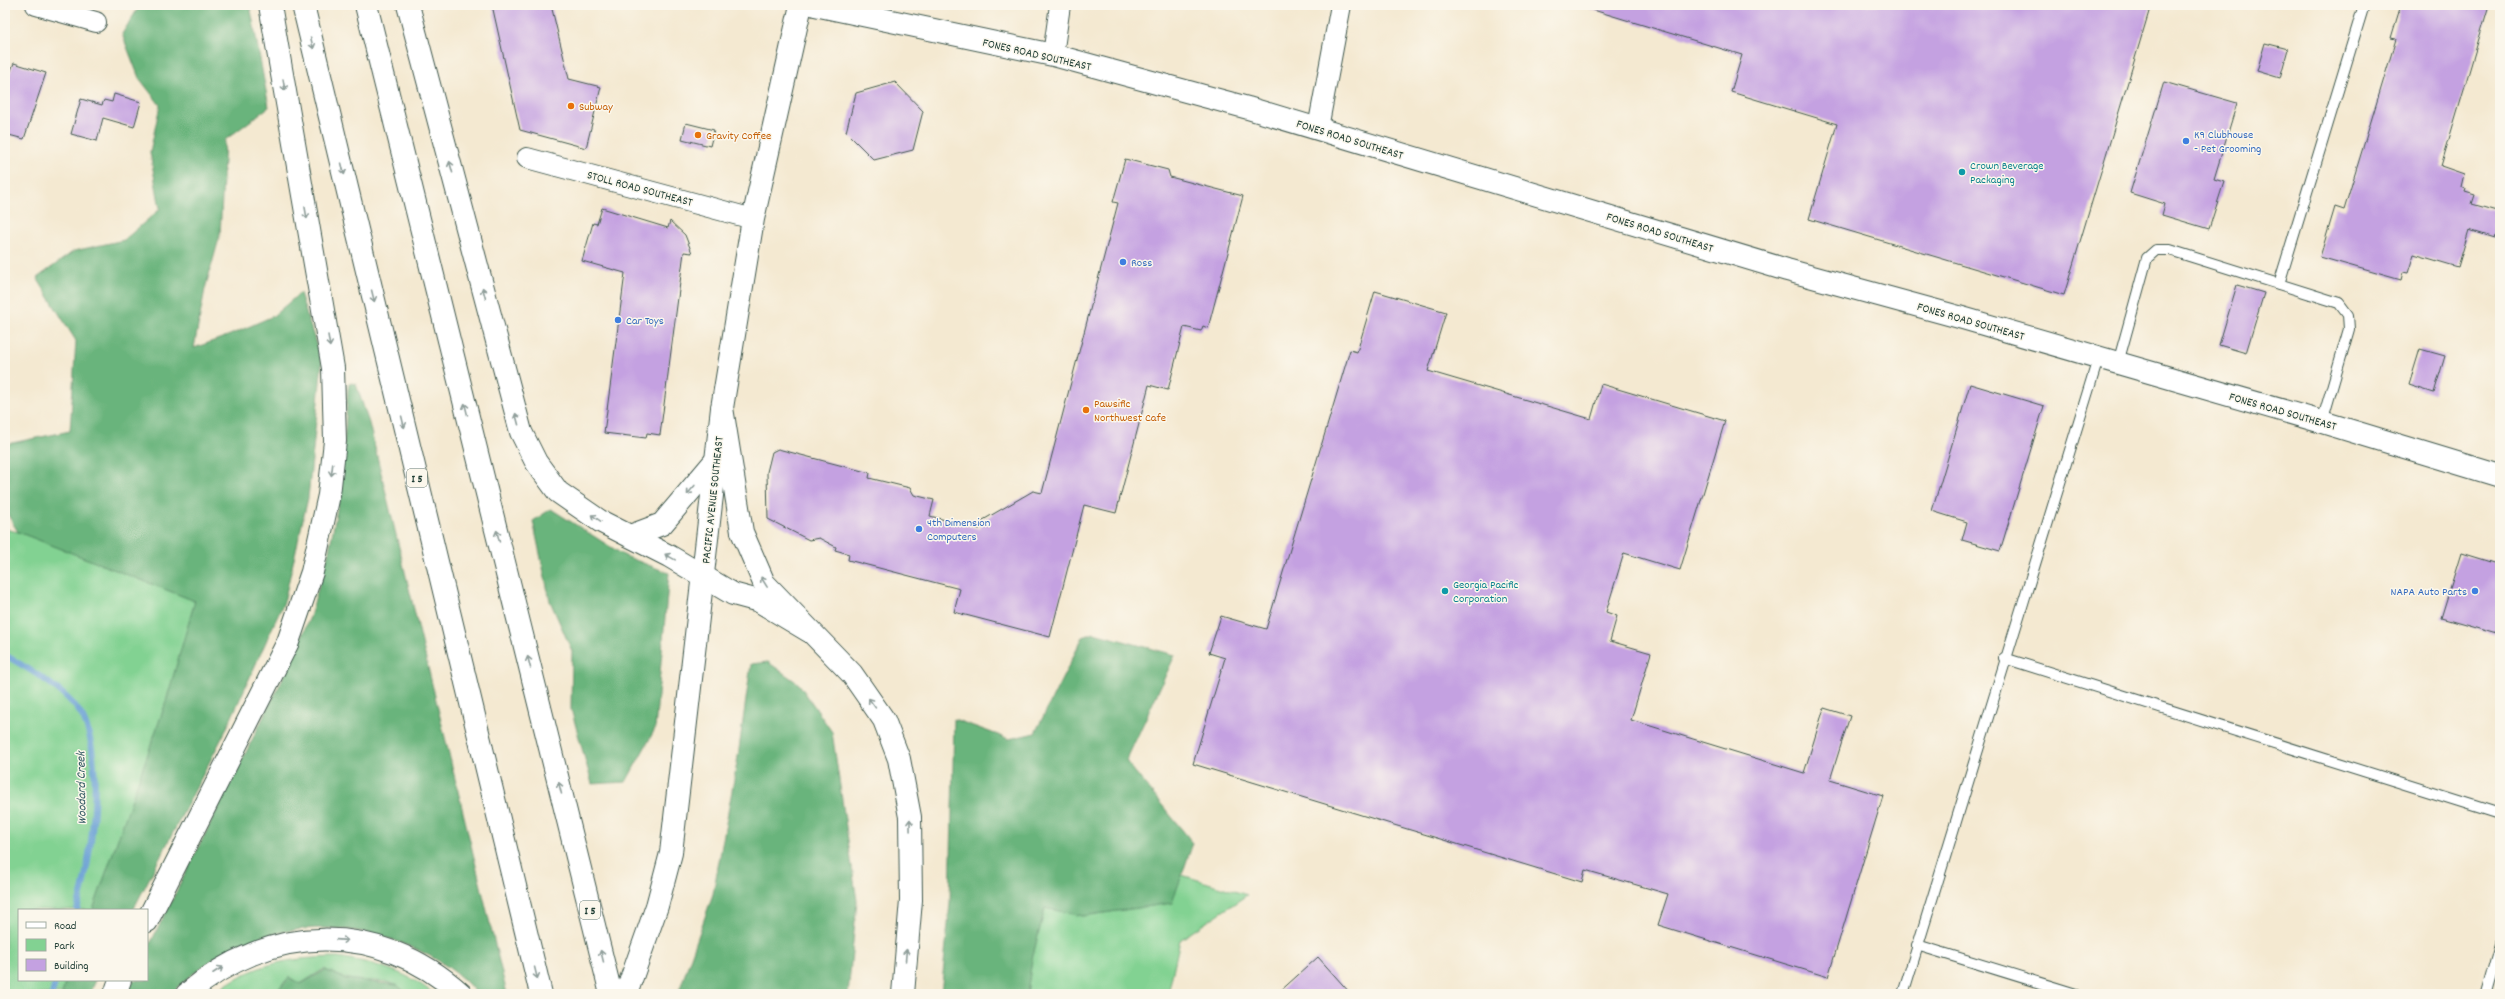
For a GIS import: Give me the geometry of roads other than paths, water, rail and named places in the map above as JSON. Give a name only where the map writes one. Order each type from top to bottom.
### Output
[{"type":"main road","points":[[148,919],[288,642],[312,572],[329,495],[334,441],[333,368],[270,5]]},
{"type":"main road","name":"I 5","points":[[303,5],[541,994]]},
{"type":"main road","name":"I 5","points":[[366,5],[611,994]]},
{"type":"main road","points":[[408,5],[520,432],[536,462],[558,492],[600,521],[704,576],[733,594],[759,601],[809,631]]},
{"type":"main road","name":"PACIFIC AVENUE SOUTHEAST","points":[[626,994],[657,906],[671,853],[704,576],[722,408],[753,219],[801,5]]},
{"type":"main road","name":"FONES ROAD SOUTHEAST","points":[[815,5],[1053,55],[1318,128],[1787,270],[1959,317],[2322,422],[2500,476]]},
{"type":"main road","points":[[722,408],[742,532],[764,583],[852,674],[880,713],[899,759],[910,817],[911,900],[903,994]]},
{"type":"main road","points":[[630,536],[662,524],[716,460]]},
{"type":"main road","points":[[187,994],[220,968],[259,950],[282,944],[325,939],[371,945],[398,954],[434,972],[461,994]]},
{"type":"main road","points":[[115,994],[120,981]]},
{"type":"street","points":[[36,5],[96,22]]},
{"type":"street","points":[[1053,55],[1060,5]]},
{"type":"street","points":[[1318,128],[1340,5]]},
{"type":"street","name":"STOLL ROAD SOUTHEAST","points":[[527,158],[753,219]]},
{"type":"lane","points":[[2279,284],[2364,5]]},
{"type":"lane","points":[[1903,994],[2004,658],[2108,361],[2147,258],[2156,250],[2170,250],[2339,303],[2348,315],[2349,329],[2322,422]]},
{"type":"lane","points":[[2004,658],[2500,814]]},
{"type":"lane","points":[[2486,994],[2500,944]]},
{"type":"lane","points":[[1918,945],[2076,994]]},
{"type":"waterway","name":"Woodard Creek","points":[[5,655],[49,683],[70,701],[84,720],[90,740],[94,763],[94,815],[87,866],[77,909]]},
{"type":"waterway","name":"Woodard Creek","points":[[52,994],[56,981]]},
{"type":"place","name":"Subway","points":[[571,106]]},
{"type":"place","name":"Gravity Coffee","points":[[698,135]]},
{"type":"place","name":"K9 Clubhouse - Pet Grooming","points":[[2186,141]]},
{"type":"place","name":"Crown Beverage Packaging","points":[[1962,172]]},
{"type":"place","name":"Ross","points":[[1123,262]]},
{"type":"place","name":"Car Toys","points":[[618,320]]},
{"type":"place","name":"Pawsific Northwest Cafe","points":[[1086,410]]},
{"type":"place","name":"4th Dimension Computers","points":[[919,529]]},
{"type":"place","name":"Georgia Pacific Corporation","points":[[1445,591]]},
{"type":"place","name":"NAPA Auto Parts","points":[[2475,591]]}]
